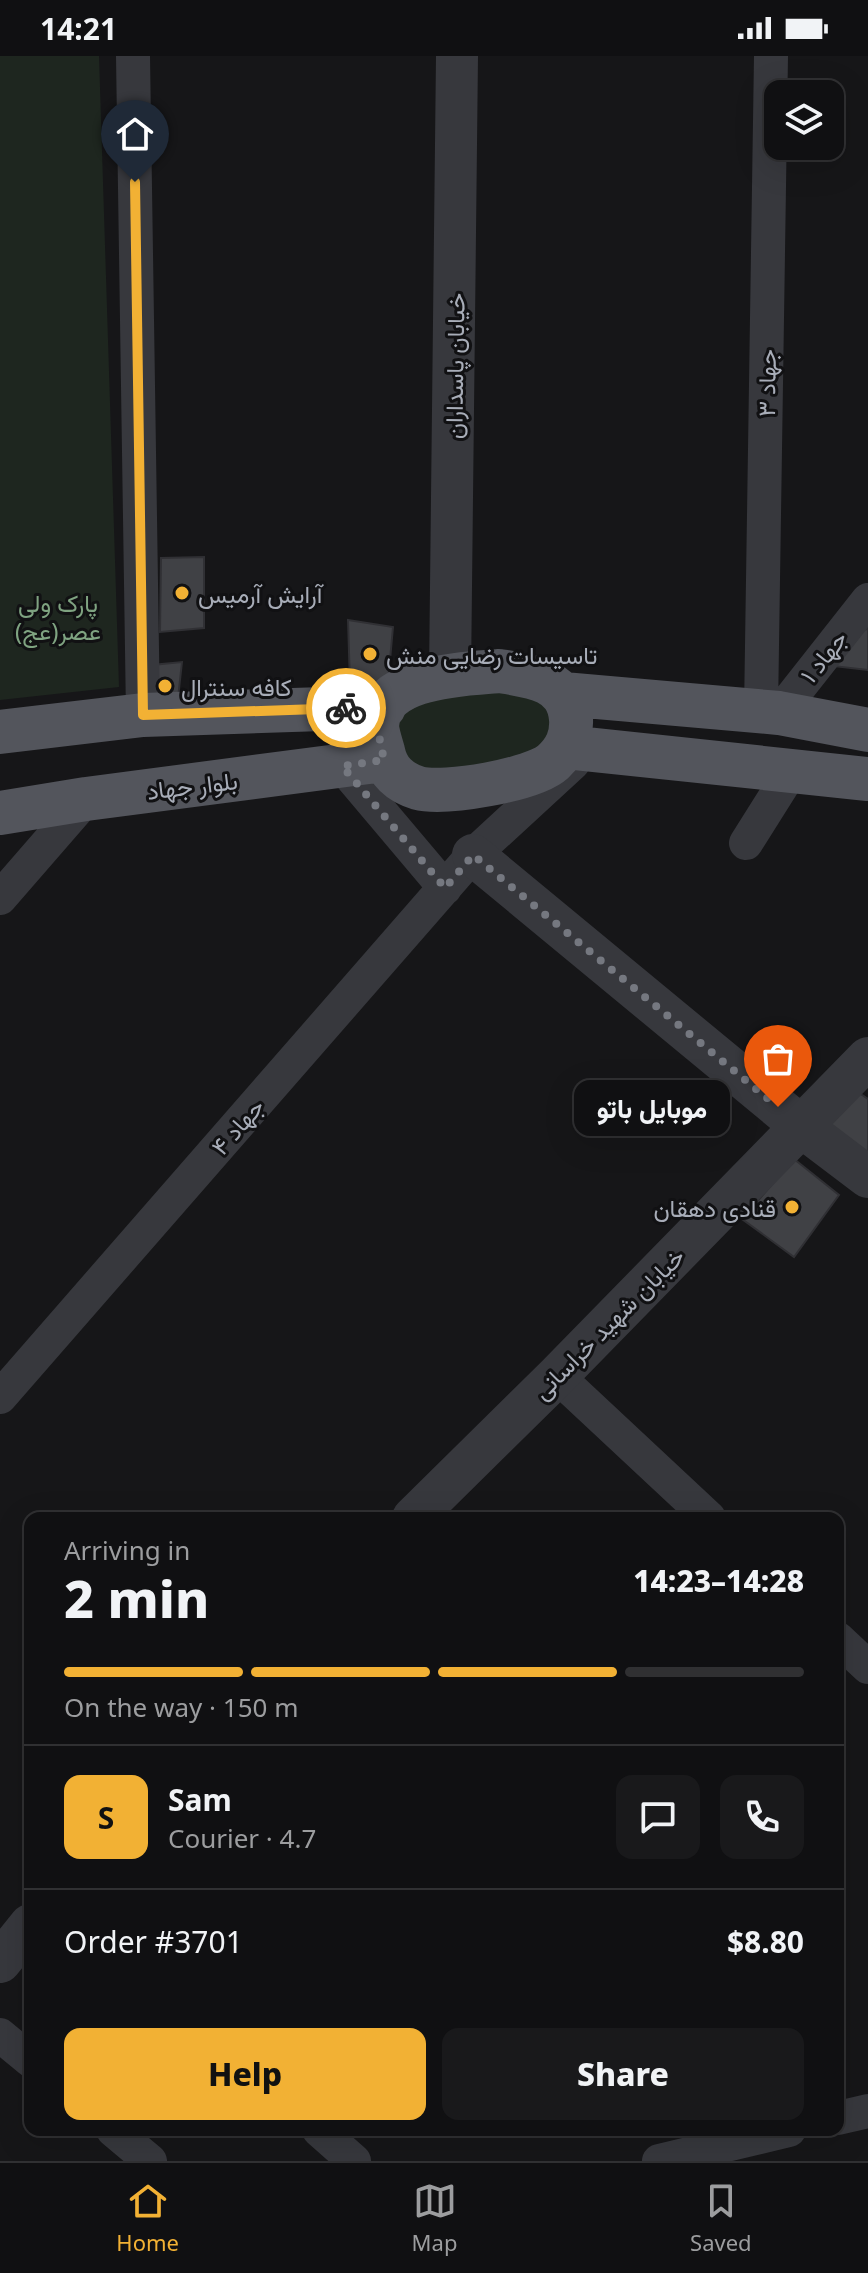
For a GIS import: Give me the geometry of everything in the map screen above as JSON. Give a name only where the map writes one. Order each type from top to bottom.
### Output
[{"type":"main road","points":[[578,748],[572,732],[570,703],[563,694],[548,683],[522,674],[499,671],[421,681],[399,691],[384,707],[377,726],[384,760],[395,778],[428,790],[470,788],[514,778],[551,765],[578,748],[868,779]]},
{"type":"main road","points":[[563,694],[770,712],[868,730]]},
{"type":"main road","points":[[0,732],[143,715],[384,707]]},
{"type":"main road","name":"بلوار جهاد","points":[[0,813],[384,760]]},
{"type":"street","points":[[133,56],[143,715]]},
{"type":"street","name":"خیابان پاسداران","points":[[450,675],[457,56]]},
{"type":"street","name":"جهاد ۳","points":[[770,712],[771,56]]},
{"type":"street","name":"جهاد ۱","points":[[770,712],[868,600]]},
{"type":"street","name":"جهاد ۴","points":[[0,1397],[473,855],[578,748]]},
{"type":"street","points":[[342,766],[445,888]]},
{"type":"street","points":[[746,843],[792,770]]},
{"type":"street","points":[[0,898],[86,799]]},
{"type":"street","points":[[473,855],[802,1127],[868,1177]]},
{"type":"street","name":"خیابان شهید خراسانی","points":[[419,1512],[557,1376],[868,1058]]},
{"type":"street","points":[[557,1376],[703,1512]]},
{"type":"street","points":[[844,1645],[868,1667]]},
{"type":"street","points":[[0,1962],[24,1932]]},
{"type":"street","points":[[0,2035],[24,2055]]},
{"type":"street","points":[[120,2136],[150,2161]]},
{"type":"street","points":[[326,2136],[354,2161]]},
{"type":"street","points":[[659,2161],[764,2136]]},
{"type":"green space","name":"پارک ولی عصر(عج)","points":[[0,56],[99,56],[119,687],[0,700]]},
{"type":"green space","points":[[421,685],[560,696],[547,763],[398,774],[390,708]]},
{"type":"building","name":"آرایش آرمیس","points":[[204,557],[204,628],[160,632],[161,558]]},
{"type":"building","name":"تاسیسات رضایی منش","points":[[348,620],[393,627],[388,682],[350,684]]},
{"type":"building","points":[[868,629],[868,670],[833,666],[852,631]]},
{"type":"building","name":"کافه سنترال","points":[[182,662],[177,707],[150,707],[152,665]]},
{"type":"building","points":[[849,1086],[868,1099],[868,1163],[822,1128]]},
{"type":"building","name":"قنادی دهقان","points":[[794,1159],[839,1195],[794,1257],[742,1219]]},
{"type":"way so far","points":[[346,708],[384,707],[377,726],[384,760],[342,766],[445,888],[473,855],[778,1107]]},
{"type":"place","name":"آرایش آرمیس","points":[[182,593]]},
{"type":"place","name":"تاسیسات رضایی منش","points":[[370,654]]},
{"type":"place","name":"کافه سنترال","points":[[165,686]]},
{"type":"place","name":"موبایل باتو","points":[[778,1107]]},
{"type":"place","name":"قنادی دهقان","points":[[792,1207]]},
{"type":"route","points":[[135,182],[143,715],[346,708]]}]
